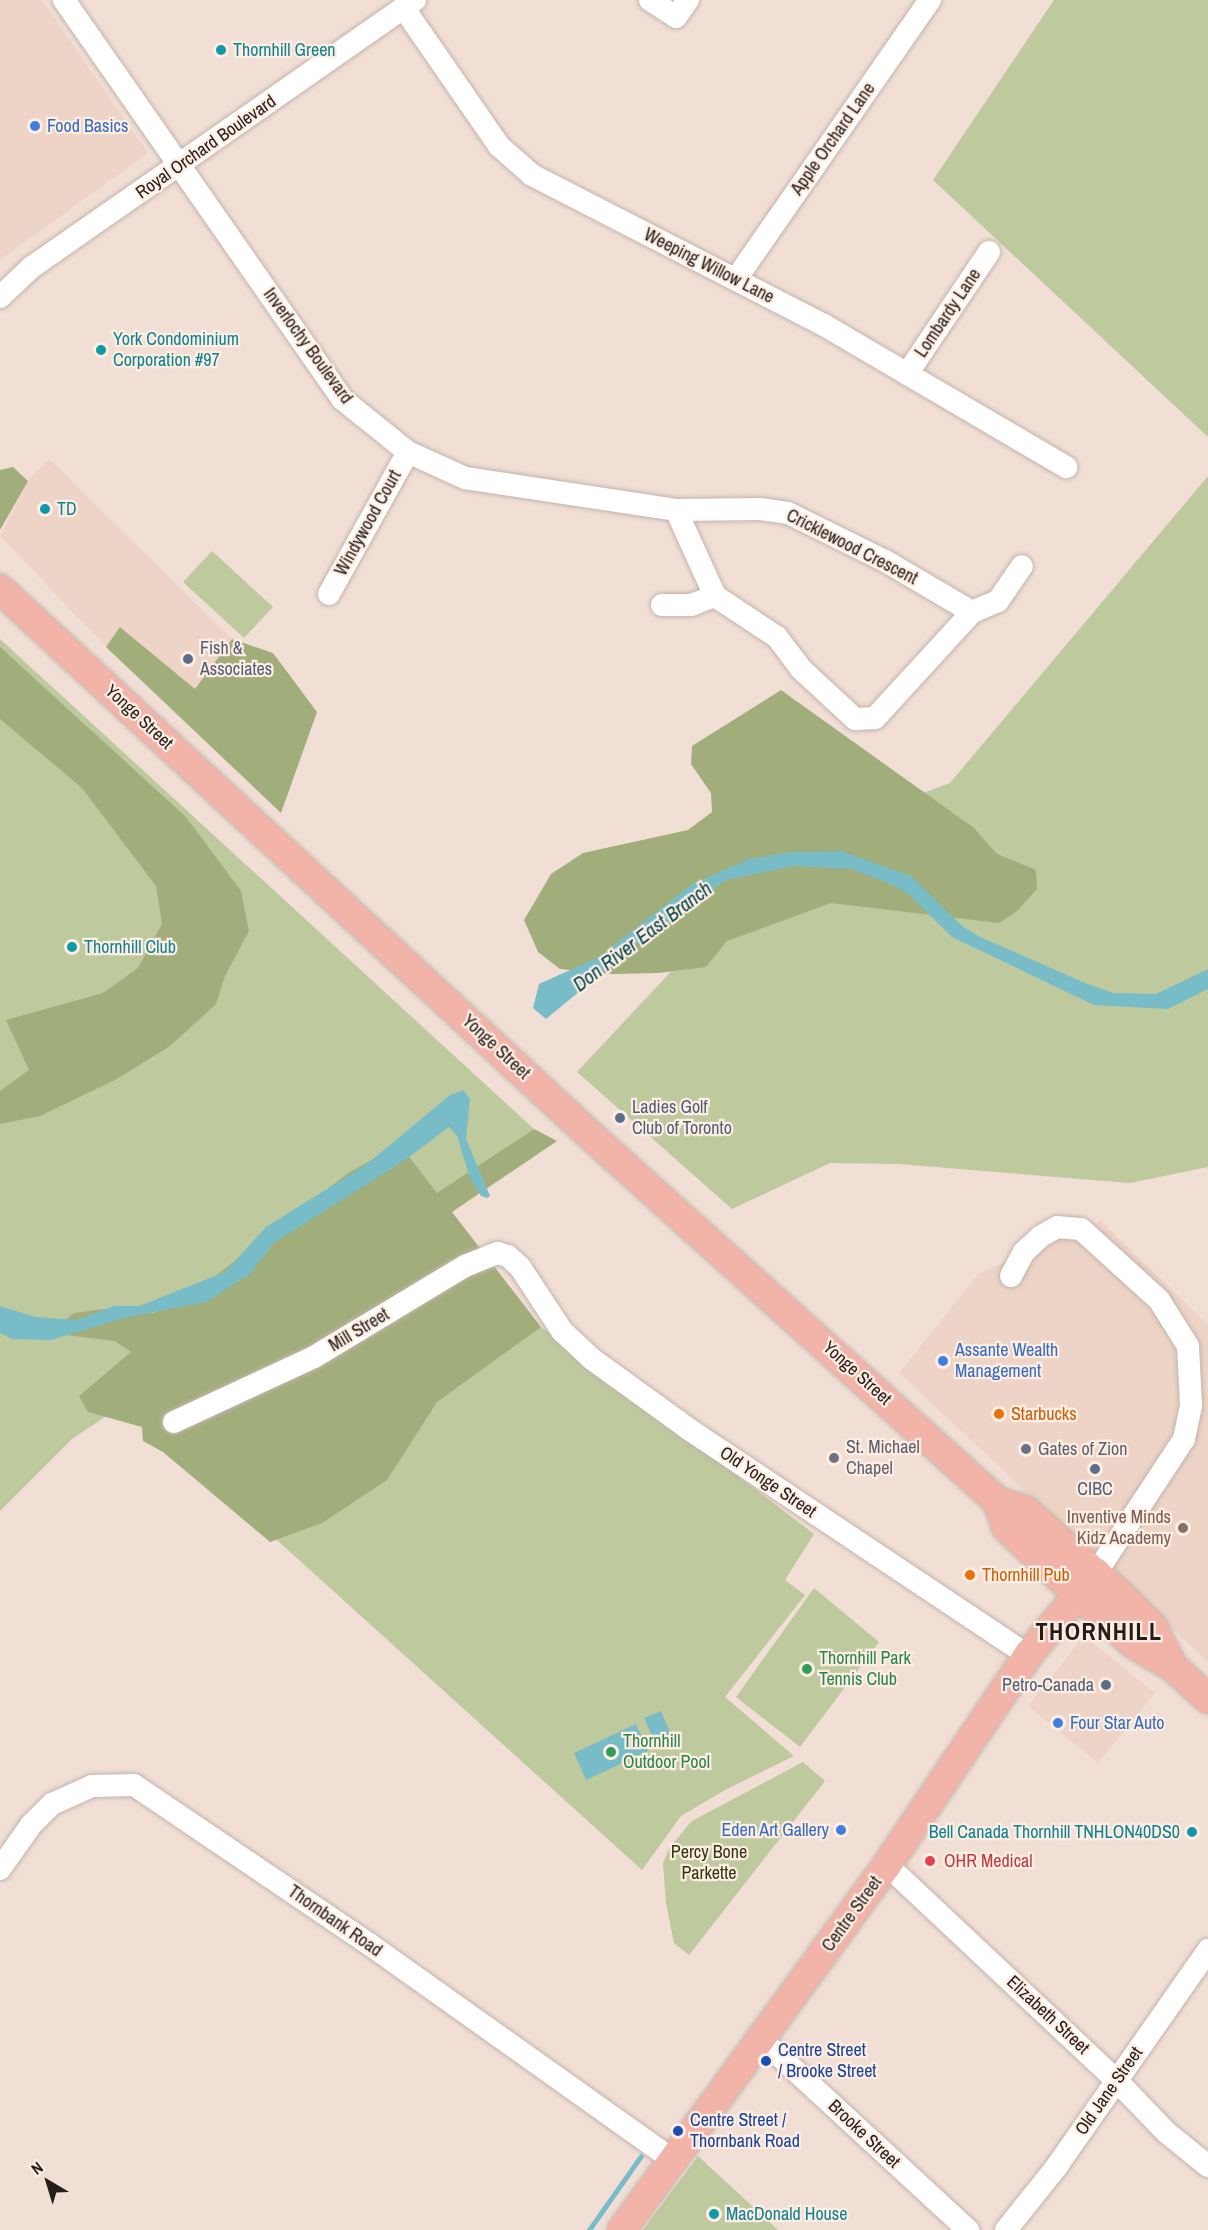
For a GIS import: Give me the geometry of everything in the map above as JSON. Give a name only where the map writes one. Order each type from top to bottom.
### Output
[{"type":"main road","name":"Yonge Street","points":[[0,589],[590,1135],[997,1501],[1025,1510],[1096,1573],[1152,1626],[1173,1667]]},
{"type":"main road","name":"Yonge Street","points":[[997,1501],[1007,1528],[1077,1594],[1135,1645],[1173,1667],[1208,1699]]},
{"type":"main road","name":"Centre Street","points":[[622,2230],[671,2159],[887,1865],[1028,1655],[1096,1573]]},
{"type":"street","name":"Inverlochy Boulevard","points":[[64,0],[342,399],[408,452],[465,478],[676,510]]},
{"type":"street","points":[[650,0],[676,17],[688,0]]},
{"type":"street","name":"Apple Orchard Lane","points":[[736,279],[930,0]]},
{"type":"street","name":"Royal Orchard Boulevard","points":[[0,297],[32,267],[410,5]]},
{"type":"street","name":"Weeping Willow Lane","points":[[410,5],[499,146],[532,175],[736,279],[1066,466]]},
{"type":"street","name":"Lombardy Lane","points":[[907,374],[989,252]]},
{"type":"street","name":"Windywood Court","points":[[329,594],[408,452]]},
{"type":"street","name":"Cricklewood Crescent","points":[[676,510],[760,509],[788,513],[887,562],[972,612]]},
{"type":"street","points":[[676,510],[715,596],[777,637],[808,676],[855,719],[875,718],[972,612],[998,601],[1022,566]]},
{"type":"street","points":[[662,604],[691,605],[715,596]]},
{"type":"street","points":[[1011,1276],[1024,1252],[1041,1236],[1057,1227],[1081,1229],[1144,1283],[1175,1322],[1188,1346],[1191,1406],[1184,1439],[1096,1573]]},
{"type":"street","name":"Mill Street","points":[[174,1422],[314,1357],[484,1257],[498,1253],[508,1256],[532,1283]]},
{"type":"street","name":"Old Yonge Street","points":[[532,1283],[562,1331],[592,1359],[690,1430],[1028,1655]]},
{"type":"street","name":"Thornbank Road","points":[[0,1869],[31,1826],[52,1804],[92,1786],[134,1785],[369,1944],[671,2159]]},
{"type":"street","name":"Elizabeth Street","points":[[887,1865],[1116,2080],[1166,2132],[1208,2166]]},
{"type":"street","name":"Old Jane Street","points":[[1006,2230],[1057,2166],[1208,1950]]},
{"type":"street","name":"Brooke Street","points":[[761,2039],[968,2230]]},
{"type":"shaded area","points":[[0,0],[42,0],[148,153],[0,260]]},
{"type":"shaded area","points":[[49,459],[232,639],[195,690],[121,627],[106,647],[0,536],[28,481]]},
{"type":"shaded area","points":[[1101,1221],[1208,1325],[1208,1662],[899,1373],[978,1274]]},
{"type":"shaded area","points":[[1084,1636],[1155,1693],[1098,1763],[1028,1706]]},
{"type":"green space","points":[[1054,0],[1208,0],[1208,437],[933,180]]},
{"type":"green space","points":[[13,467],[28,481],[0,530],[0,470]]},
{"type":"green space","name":"Ladies Golf Club of Toronto","points":[[1208,476],[1208,1167],[1130,1183],[898,1164],[830,1163],[732,1209],[577,1072],[792,842],[950,783]]},
{"type":"green space","points":[[212,551],[273,607],[244,638],[183,582]]},
{"type":"green space","points":[[120,627],[195,689],[232,639],[273,653],[317,712],[281,813],[106,647]]},
{"type":"green space","points":[[0,639],[534,1129],[72,1439],[0,1511]]},
{"type":"green space","points":[[0,647],[186,817],[241,891],[249,931],[225,976],[216,1004],[170,1046],[115,1080],[40,1116],[0,1124],[0,1091],[29,1070],[6,1020],[103,993],[138,968],[162,924],[156,886],[82,788],[0,719]]},
{"type":"green space","points":[[781,690],[974,828],[997,854],[1036,870],[1037,889],[1016,912],[999,923],[831,903],[727,941],[706,967],[658,973],[613,974],[560,969],[538,952],[524,920],[551,874],[583,853],[688,830],[712,812],[711,793],[691,764],[692,746]]},
{"type":"green space","points":[[534,1129],[557,1141],[452,1212],[541,1327],[437,1402],[387,1480],[322,1523],[270,1542],[163,1452],[143,1441],[142,1427],[88,1412],[79,1396],[131,1352],[115,1341],[49,1333],[74,1313],[104,1309],[154,1313],[200,1288],[347,1174],[399,1144],[437,1193]]},
{"type":"green space","points":[[541,1327],[814,1534],[785,1580],[805,1595],[725,1697],[794,1756],[725,1790],[681,1816],[642,1870],[247,1513]]},
{"type":"green space","name":"Thornhill Park Tennis Club","points":[[814,1588],[879,1642],[800,1747],[736,1697]]},
{"type":"green space","name":"Percy Bone Parkette","points":[[803,1762],[825,1781],[689,1955],[674,1943],[666,1903],[663,1863],[670,1847],[692,1821]]},
{"type":"green space","points":[[698,2156],[778,2230],[643,2230]]},
{"type":"water","name":"Don River East Branch","points":[[841,851],[911,876],[962,926],[980,937],[1090,985],[1114,993],[1156,994],[1208,969],[1208,989],[1168,1009],[1094,1005],[952,937],[908,894],[895,886],[852,869],[794,866],[726,880],[654,930],[546,1019],[533,1008],[539,984],[599,957],[692,884],[749,859],[791,852]]},
{"type":"water","points":[[463,1090],[470,1099],[466,1139],[490,1196],[487,1198],[481,1196],[470,1178],[457,1136],[449,1127],[405,1160],[274,1243],[250,1274],[206,1302],[128,1317],[51,1340],[12,1339],[0,1333],[0,1306],[36,1317],[77,1320],[114,1306],[139,1306],[225,1272],[266,1227],[367,1164],[450,1095]]},
{"type":"water","points":[[661,1711],[673,1740],[657,1747],[644,1718]]},
{"type":"water","name":"Thornhill Outdoor Pool","points":[[636,1724],[648,1751],[586,1780],[574,1753]]},
{"type":"waterway","points":[[589,2230],[641,2156]]},
{"type":"place","name":"Thornhill Green","points":[[221,50]]},
{"type":"place","name":"Food Basics","points":[[35,126]]},
{"type":"place","name":"York Condominium Corporation #97","points":[[101,350]]},
{"type":"place","name":"TD","points":[[45,509]]},
{"type":"place","name":"Fish & Associates","points":[[188,659]]},
{"type":"place","name":"Thornhill Club","points":[[72,947]]},
{"type":"place","name":"Ladies Golf Club of Toronto","points":[[620,1118]]},
{"type":"place","name":"Assante Wealth Management","points":[[943,1361]]},
{"type":"place","name":"Starbucks","points":[[999,1414]]},
{"type":"place","name":"Gates of Zion","points":[[1026,1449]]},
{"type":"place","name":"St. Michael Chapel","points":[[834,1458]]},
{"type":"place","name":"CIBC","points":[[1095,1469]]},
{"type":"place","name":"Inventive Minds Kidz Academy","points":[[1183,1528]]},
{"type":"place","name":"Thornhill Pub","points":[[970,1575]]},
{"type":"place","name":"Thornhill Park Tennis Club","points":[[807,1669]]},
{"type":"place","name":"Petro-Canada","points":[[1106,1685]]},
{"type":"place","name":"Four Star Auto","points":[[1058,1723]]},
{"type":"place","name":"Thornhill Outdoor Pool","points":[[611,1752]]},
{"type":"place","name":"Eden Art Gallery","points":[[841,1830]]},
{"type":"place","name":"Bell Canada Thornhill TNHLON40DS0","points":[[1192,1832]]},
{"type":"place","name":"OHR Medical","points":[[930,1861]]},
{"type":"place","name":"Centre Street / Brooke Street","points":[[766,2061]]},
{"type":"place","name":"Centre Street / Thornbank Road","points":[[678,2131]]},
{"type":"place","name":"MacDonald House","points":[[714,2214]]},
{"type":"district","name":"THORNHILL","points":[[1099,1632]]}]
